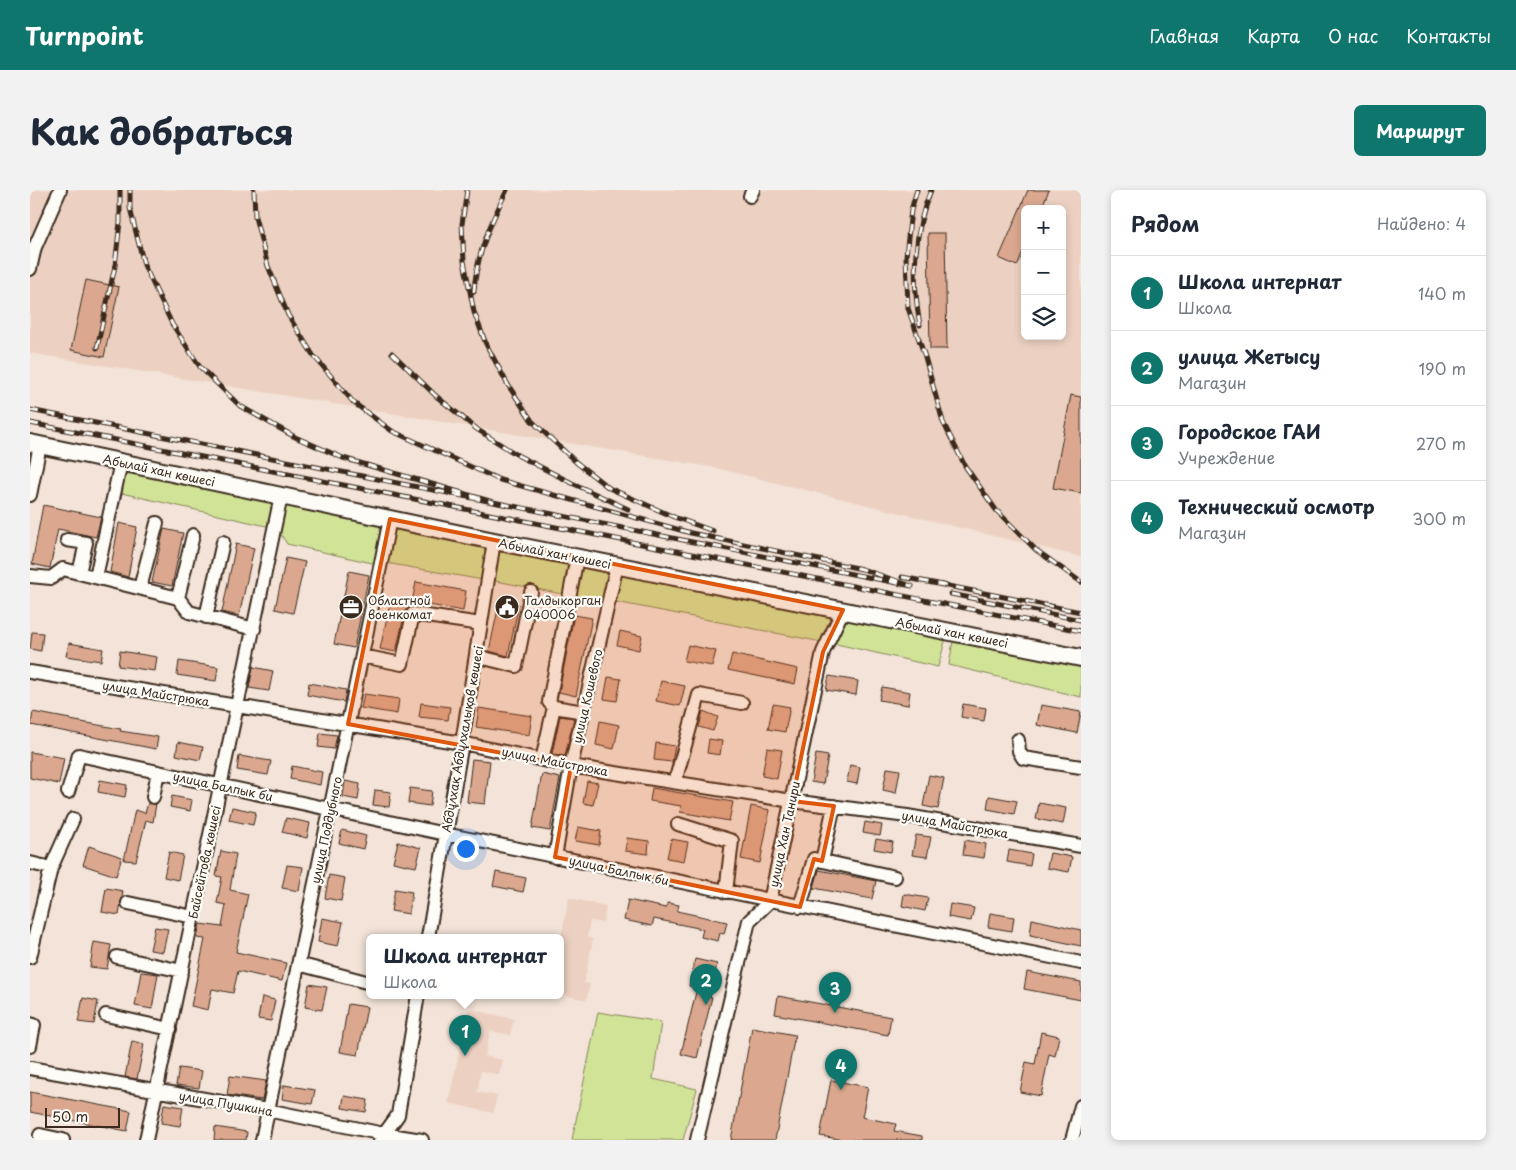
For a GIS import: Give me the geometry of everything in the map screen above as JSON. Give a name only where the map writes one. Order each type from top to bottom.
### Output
[{"type":"main road","name":"Абылай хан көшесі","points":[[35,444],[494,541],[1081,658]]},
{"type":"street","points":[[30,270],[36,247],[60,190]]},
{"type":"street","points":[[30,494],[35,444]]},
{"type":"street","points":[[96,577],[121,462]]},
{"type":"street","name":"Байсейітова көшесі","points":[[146,1140],[281,496]]},
{"type":"street","name":"улица Поддубного","points":[[262,1140],[390,519]]},
{"type":"street","points":[[140,588],[157,523]]},
{"type":"street","points":[[178,598],[193,535]]},
{"type":"street","points":[[67,540],[86,543],[79,573]]},
{"type":"street","name":"Абдұлхақ Абдұлхалықов көшесі","points":[[428,934],[462,743],[494,541]]},
{"type":"street","points":[[206,617],[223,542]]},
{"type":"street","points":[[577,557],[549,702],[554,707],[584,712]]},
{"type":"street","name":"улица Кошевого","points":[[555,857],[571,766],[617,565]]},
{"type":"street","points":[[30,576],[51,578],[63,569],[178,598],[189,612],[254,629]]},
{"type":"street","points":[[476,656],[516,666],[531,592]]},
{"type":"street","name":"улица Хан Танири","points":[[697,1140],[749,921],[770,901],[823,652],[843,610]]},
{"type":"street","points":[[362,656],[402,664],[413,614],[481,624]]},
{"type":"street","name":"улица Майстрюка","points":[[30,672],[462,743],[571,766],[792,801],[907,816],[1081,846]]},
{"type":"street","points":[[675,782],[699,695],[742,702]]},
{"type":"street","points":[[542,760],[554,707]]},
{"type":"street","points":[[1018,740],[1018,751],[1023,758],[1081,766]]},
{"type":"street","name":"улица Балпык би","points":[[68,792],[79,755],[555,857],[1081,963]]},
{"type":"street","name":"улица Балпык би","points":[[153,797],[158,772]]},
{"type":"street","points":[[822,861],[834,806]]},
{"type":"street","points":[[30,957],[32,937],[51,868],[74,834],[73,820]]},
{"type":"street","points":[[678,824],[732,841],[726,892]]},
{"type":"street","points":[[800,907],[814,859],[894,877]]},
{"type":"street","points":[[30,864],[51,868]]},
{"type":"street","points":[[128,903],[193,917]]},
{"type":"street","points":[[116,957],[182,971]]},
{"type":"street","points":[[298,964],[366,982]]},
{"type":"street","points":[[382,1137],[398,1115],[416,999]]},
{"type":"street","points":[[106,1015],[170,1029]]},
{"type":"street","points":[[30,1024],[34,1025],[30,1046]]},
{"type":"street","name":"улица Пушкина","points":[[30,1069],[267,1110],[382,1137],[422,1140]]},
{"type":"street","points":[[1072,1140],[1081,1106]]},
{"type":"street","points":[[36,1135],[63,1140]]},
{"type":"highlighted area","points":[[390,519],[843,610],[823,652],[792,801],[834,806],[822,861],[814,859],[800,907],[555,857],[571,766],[348,724]]},
{"type":"shaded area","points":[[30,190],[1081,190],[1081,557],[711,467],[30,353]]},
{"type":"shaded area","points":[[569,898],[606,906],[603,923],[590,921],[587,937],[593,939],[584,983],[590,984],[586,1000],[564,995],[564,934],[562,934]]},
{"type":"shaded area","points":[[469,1009],[514,1019],[510,1035],[490,1031],[485,1056],[503,1060],[499,1075],[481,1071],[477,1092],[497,1096],[493,1113],[448,1103]]},
{"type":"green space","points":[[125,470],[273,499],[271,527],[117,492]]},
{"type":"green space","points":[[284,501],[387,521],[381,565],[287,544],[278,530]]},
{"type":"green space","points":[[393,523],[490,543],[483,580],[386,563]]},
{"type":"green space","points":[[499,546],[613,569],[603,602],[491,580]]},
{"type":"green space","points":[[621,572],[836,614],[822,642],[616,602]]},
{"type":"green space","points":[[847,614],[947,634],[938,667],[832,643]]},
{"type":"green space","points":[[954,635],[1081,661],[1081,697],[949,665]]},
{"type":"green space","points":[[598,1012],[661,1022],[653,1079],[697,1089],[683,1140],[572,1140]]},
{"type":"building","points":[[1028,190],[1049,190],[1043,205],[1022,205]]},
{"type":"building","points":[[1021,206],[1021,256],[1017,266],[999,258]]},
{"type":"building","points":[[928,233],[945,233],[947,349],[930,349]]},
{"type":"building","points":[[86,280],[119,287],[104,357],[71,350]]},
{"type":"building","points":[[1071,395],[1081,397],[1081,493],[1053,488]]},
{"type":"building","points":[[43,505],[101,517],[96,537],[58,529],[50,568],[32,564]]},
{"type":"building","points":[[119,523],[137,527],[128,577],[110,572]]},
{"type":"building","points":[[164,529],[183,533],[172,586],[152,582]]},
{"type":"building","points":[[236,544],[254,548],[239,616],[222,612]]},
{"type":"building","points":[[286,558],[305,562],[293,613],[275,609]]},
{"type":"building","points":[[349,571],[369,575],[354,648],[334,644]]},
{"type":"building","points":[[416,582],[466,591],[463,611],[412,602]]},
{"type":"building","points":[[391,599],[409,603],[405,612],[396,652],[380,649]]},
{"type":"building","points":[[500,600],[519,604],[508,656],[489,651]]},
{"type":"building","points":[[574,615],[592,618],[576,696],[559,692]]},
{"type":"building","points":[[620,631],[642,636],[639,650],[617,645]]},
{"type":"building","points":[[32,632],[43,633],[41,651],[30,649]]},
{"type":"building","points":[[69,643],[103,649],[101,661],[66,656]]},
{"type":"building","points":[[688,645],[716,651],[712,666],[684,661]]},
{"type":"building","points":[[120,651],[157,657],[155,671],[118,666]]},
{"type":"building","points":[[732,654],[798,669],[795,684],[728,670]]},
{"type":"building","points":[[179,661],[218,667],[216,681],[177,675]]},
{"type":"building","points":[[253,667],[273,671],[269,691],[249,688]]},
{"type":"building","points":[[829,676],[858,681],[856,695],[826,690]]},
{"type":"building","points":[[608,677],[621,679],[617,701],[604,699]]},
{"type":"building","points":[[661,681],[685,686],[680,706],[656,701]]},
{"type":"building","points":[[309,683],[346,690],[344,702],[307,695]]},
{"type":"building","points":[[882,687],[910,692],[908,705],[879,700]]},
{"type":"building","points":[[364,694],[399,699],[397,714],[361,708]]},
{"type":"building","points":[[421,703],[450,707],[448,720],[419,717]]},
{"type":"building","points":[[773,704],[790,707],[785,732],[768,729]]},
{"type":"building","points":[[963,704],[986,708],[984,721],[961,717]]},
{"type":"building","points":[[1041,705],[1081,712],[1077,733],[1037,725]]},
{"type":"building","points":[[479,708],[532,716],[529,735],[476,727]]},
{"type":"building","points":[[703,711],[718,717],[713,731],[699,727]]},
{"type":"building","points":[[33,712],[121,729],[120,731],[158,737],[156,749],[31,725]]},
{"type":"building","points":[[560,716],[574,718],[565,756],[552,754]]},
{"type":"building","points":[[600,721],[619,725],[614,749],[596,745]]},
{"type":"building","points":[[320,733],[337,735],[334,749],[318,747]]},
{"type":"building","points":[[709,739],[722,741],[720,755],[707,753]]},
{"type":"building","points":[[178,742],[203,747],[200,760],[176,755]]},
{"type":"building","points":[[656,743],[675,746],[672,762],[654,760]]},
{"type":"building","points":[[767,748],[782,750],[777,779],[762,776]]},
{"type":"building","points":[[30,752],[64,758],[59,784],[30,778]]},
{"type":"building","points":[[816,754],[828,756],[823,784],[811,782]]},
{"type":"building","points":[[239,756],[271,761],[268,775],[237,770]]},
{"type":"building","points":[[472,759],[490,761],[485,804],[467,802]]},
{"type":"building","points":[[850,765],[860,767],[857,784],[847,782]]},
{"type":"building","points":[[292,766],[322,772],[320,785],[290,779]]},
{"type":"building","points":[[887,768],[900,770],[896,793],[883,790]]},
{"type":"building","points":[[542,774],[560,778],[550,831],[532,828]]},
{"type":"building","points":[[929,775],[944,778],[938,809],[923,806]]},
{"type":"building","points":[[100,780],[127,785],[125,797],[98,792]]},
{"type":"building","points":[[345,781],[360,784],[358,800],[343,797]]},
{"type":"building","points":[[587,781],[598,783],[593,805],[583,803]]},
{"type":"building","points":[[410,788],[432,791],[430,806],[408,803]]},
{"type":"building","points":[[652,788],[733,802],[729,821],[680,812],[681,806],[650,801]]},
{"type":"building","points":[[375,790],[391,792],[389,807],[373,805]]},
{"type":"building","points":[[172,796],[192,800],[190,811],[170,807]]},
{"type":"building","points":[[989,796],[1017,801],[1014,814],[987,809]]},
{"type":"building","points":[[148,803],[156,804],[153,822],[146,820],[136,861],[124,860],[135,810],[145,813]]},
{"type":"building","points":[[1039,803],[1066,808],[1063,824],[1036,819]]},
{"type":"building","points":[[751,806],[770,810],[760,863],[741,859]]},
{"type":"building","points":[[232,807],[256,812],[253,825],[229,820]]},
{"type":"building","points":[[286,818],[310,823],[307,838],[282,832]]},
{"type":"building","points":[[865,822],[882,825],[880,836],[863,833]]},
{"type":"building","points":[[578,827],[601,831],[599,845],[575,841]]},
{"type":"building","points":[[342,830],[366,836],[363,849],[339,843]]},
{"type":"building","points":[[916,835],[931,837],[927,857],[912,855]]},
{"type":"building","points":[[627,838],[649,841],[648,854],[625,851]]},
{"type":"building","points":[[671,839],[688,842],[684,861],[667,858]]},
{"type":"building","points":[[876,839],[893,842],[891,852],[874,849]]},
{"type":"building","points":[[965,840],[986,844],[984,858],[963,855]]},
{"type":"building","points":[[398,842],[421,848],[416,867],[393,862]]},
{"type":"building","points":[[89,846],[122,857],[116,876],[83,865]]},
{"type":"building","points":[[1009,850],[1032,854],[1030,866],[1007,862]]},
{"type":"building","points":[[221,851],[236,854],[230,890],[248,894],[236,952],[286,963],[282,981],[238,971],[233,993],[212,989],[208,1010],[191,1006],[205,939],[197,938],[200,924],[222,927],[226,905],[217,903],[222,877],[216,876]]},
{"type":"building","points":[[169,852],[183,855],[178,880],[164,877]]},
{"type":"building","points":[[1050,853],[1072,857],[1069,872],[1047,868]]},
{"type":"building","points":[[287,865],[303,867],[299,891],[282,888]]},
{"type":"building","points":[[819,870],[876,881],[872,899],[814,888]]},
{"type":"building","points":[[496,872],[526,878],[523,892],[493,886]]},
{"type":"building","points":[[329,875],[345,878],[341,901],[325,898]]},
{"type":"building","points":[[106,888],[123,891],[119,915],[102,912]]},
{"type":"building","points":[[395,889],[412,892],[409,914],[391,911]]},
{"type":"building","points":[[904,894],[928,898],[925,911],[902,906]]},
{"type":"building","points":[[628,900],[666,908],[667,903],[679,905],[677,911],[727,922],[724,934],[720,933],[718,941],[701,937],[703,929],[654,919],[652,926],[624,920]]},
{"type":"building","points":[[950,904],[974,908],[971,921],[948,917]]},
{"type":"building","points":[[990,913],[1014,917],[1012,931],[988,927]]},
{"type":"building","points":[[322,918],[343,922],[338,946],[318,942]]},
{"type":"building","points":[[1032,919],[1081,930],[1081,946],[1030,935]]},
{"type":"building","points":[[155,927],[168,929],[163,952],[150,950]]},
{"type":"building","points":[[94,942],[111,945],[107,969],[90,967]]},
{"type":"building","points":[[695,959],[717,964],[710,997],[712,997],[697,1058],[681,1054],[697,988],[689,986]]},
{"type":"building","points":[[141,972],[158,974],[152,1009],[135,1006]]},
{"type":"building","points":[[1027,972],[1081,982],[1081,1000],[1024,989]]},
{"type":"building","points":[[309,984],[327,987],[322,1010],[305,1007]]},
{"type":"building","points":[[778,996],[891,1017],[888,1035],[775,1014]]},
{"type":"building","points":[[262,997],[275,1000],[271,1021],[258,1019]]},
{"type":"building","points":[[83,998],[98,1001],[94,1024],[78,1022]]},
{"type":"building","points":[[348,1004],[367,1007],[358,1055],[340,1052]]},
{"type":"building","points":[[752,1027],[795,1035],[775,1140],[731,1140]]},
{"type":"building","points":[[1041,1032],[1059,1036],[1055,1056],[1049,1054],[1041,1096],[1020,1092],[1026,1062],[1035,1064]]},
{"type":"building","points":[[132,1041],[144,1044],[137,1079],[125,1077]]},
{"type":"building","points":[[179,1068],[202,1071],[199,1088],[176,1085]]},
{"type":"building","points":[[230,1076],[266,1081],[262,1100],[227,1095]]},
{"type":"building","points":[[831,1080],[868,1087],[862,1117],[896,1124],[894,1131],[922,1136],[922,1140],[845,1140],[820,1136]]},
{"type":"building","points":[[284,1085],[315,1090],[312,1104],[282,1099]]},
{"type":"building","points":[[30,1092],[131,1111],[127,1131],[30,1112]]},
{"type":"building","points":[[344,1096],[368,1100],[366,1112],[342,1108]]},
{"type":"building","points":[[164,1104],[183,1107],[180,1126],[161,1123]]},
{"type":"building","points":[[215,1127],[247,1132],[246,1140],[214,1140]]},
{"type":"railway","points":[[97,348],[115,266],[120,222],[120,190]]},
{"type":"railway","points":[[30,410],[493,502],[343,458],[295,437],[240,406],[200,367],[172,324],[144,265],[130,208],[130,190]]},
{"type":"railway","points":[[254,190],[255,217],[268,266],[288,315],[313,355],[354,403],[392,431],[500,480],[691,533],[862,569],[912,586],[493,502]]},
{"type":"railway","points":[[467,190],[462,224],[464,261],[474,312],[486,344],[508,385],[532,421],[577,463],[609,488],[674,517],[713,531]]},
{"type":"railway","points":[[474,292],[481,252],[507,190]]},
{"type":"railway","points":[[917,190],[911,210],[906,256],[908,308],[925,357],[943,422],[965,466],[996,510],[1036,550],[1081,582]]},
{"type":"railway","points":[[920,325],[917,308],[916,257],[921,223],[931,190]]},
{"type":"railway","points":[[392,353],[436,396],[478,430],[519,456],[628,509]]},
{"type":"railway","points":[[30,423],[1081,631]]},
{"type":"railway","points":[[902,577],[1081,612]]},
{"type":"railway","points":[[951,594],[1081,620]]},
{"type":"place","name":"Областной военкомат","points":[[351,607]]},
{"type":"place","name":"Талдыкорган 040006","points":[[507,607]]},
{"type":"place","name":"улица Жетысу","points":[[706,1005]]},
{"type":"place","name":"Городское ГАИ","points":[[835,1013]]},
{"type":"place","name":"Школа интернат","points":[[465,1056]]},
{"type":"place","name":"Технический осмотр","points":[[841,1090]]}]
